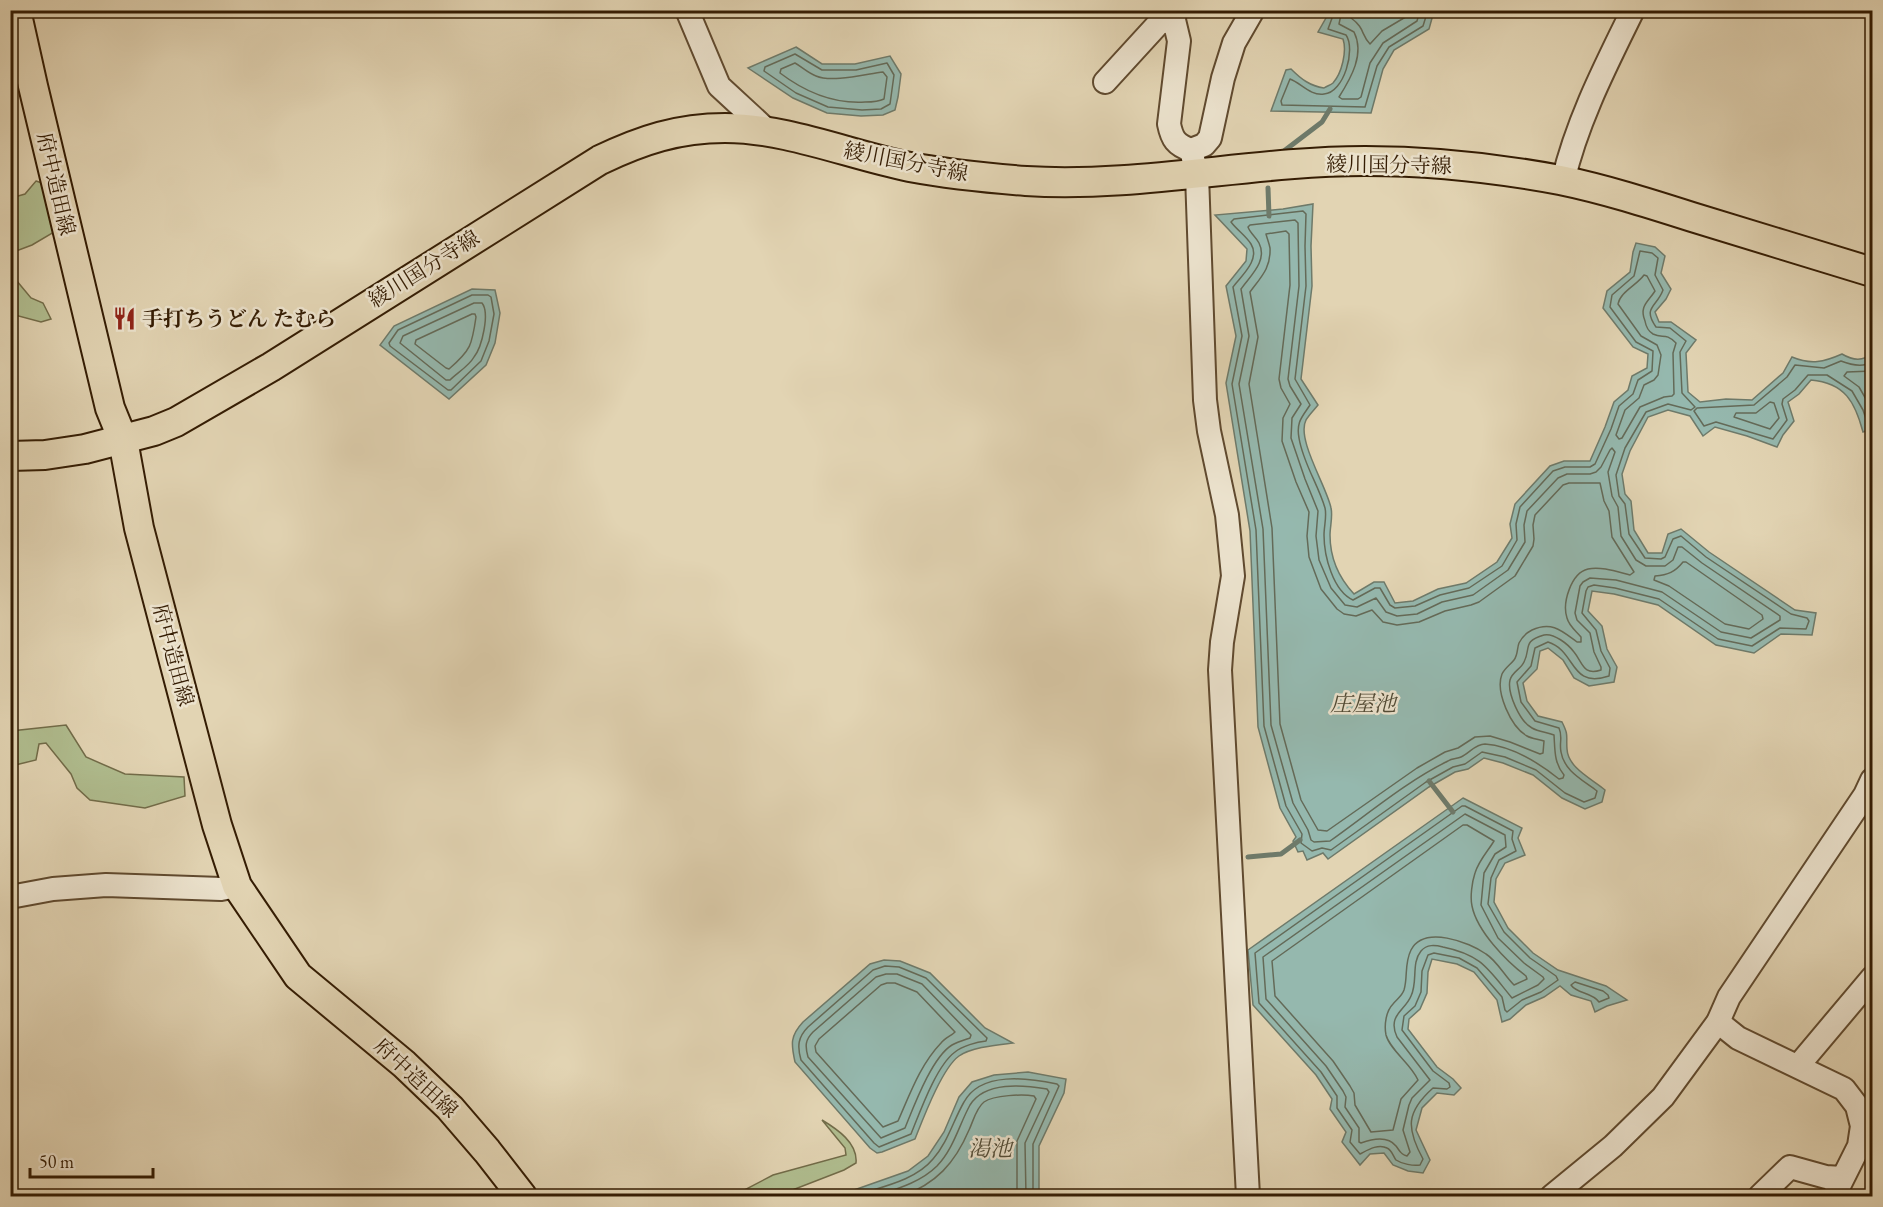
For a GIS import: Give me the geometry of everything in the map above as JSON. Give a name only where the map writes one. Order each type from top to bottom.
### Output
[{"type":"main road","name":"府中造田線","points":[[16,10],[105,385],[123,440],[139,528],[217,825],[237,886],[298,976],[404,1064],[450,1108],[522,1197]]},
{"type":"main road","name":"綾川国分寺線","points":[[10,456],[45,455],[85,449],[154,431],[176,422],[261,373],[600,160],[636,143],[700,129],[729,128],[909,167],[972,176],[1032,181],[1109,182],[1194,163],[1284,165],[1363,161],[1497,170],[1563,181],[1645,202],[1872,272]]},
{"type":"street","points":[[687,10],[719,86],[777,140]]},
{"type":"street","points":[[1248,1197],[1220,670],[1222,642],[1233,576],[1232,552],[1205,400],[1194,163],[1204,144],[1210,138],[1223,78],[1234,43],[1253,10]]},
{"type":"street","points":[[1563,181],[1568,158],[1602,73],[1633,10]]},
{"type":"street","points":[[1105,82],[1160,23],[1175,15],[1179,40],[1169,123],[1171,135],[1194,163]]},
{"type":"street","points":[[1552,1197],[1613,1146],[1663,1097],[1718,1022],[1729,998],[1865,795],[1872,780]]},
{"type":"street","points":[[10,897],[53,889],[106,885],[221,889],[237,886]]},
{"type":"street","points":[[1798,1066],[1872,978]]},
{"type":"street","points":[[1718,1022],[1738,1038],[1844,1089],[1857,1106],[1862,1126],[1860,1146],[1838,1187],[1826,1177],[1790,1167],[1760,1197]]},
{"type":"green space","points":[[36,181],[51,186],[61,228],[32,245],[11,253],[11,198],[25,194]]},
{"type":"green space","points":[[11,278],[16,280],[31,298],[43,303],[51,319],[41,322],[11,314]]},
{"type":"green space","points":[[66,725],[86,757],[125,774],[184,777],[185,796],[145,808],[90,800],[77,788],[71,774],[46,743],[39,744],[36,760],[11,766],[11,731]]},
{"type":"green space","points":[[822,1120],[840,1132],[850,1143],[854,1149],[856,1163],[844,1170],[777,1196],[733,1196],[773,1175],[846,1155],[845,1148]]},
{"type":"water","points":[[1330,11],[1434,11],[1429,29],[1394,50],[1383,69],[1371,113],[1271,111],[1286,70],[1291,69],[1306,82],[1324,88],[1336,79],[1344,56],[1343,39],[1318,32]]},
{"type":"water","points":[[796,47],[822,64],[855,64],[890,56],[901,74],[895,110],[883,115],[861,116],[827,113],[793,98],[748,68]]},
{"type":"water","name":"庄屋池","points":[[1313,204],[1312,286],[1301,379],[1318,405],[1306,420],[1305,439],[1331,508],[1330,543],[1334,560],[1344,581],[1354,594],[1374,582],[1384,582],[1395,603],[1413,601],[1438,589],[1466,583],[1497,562],[1512,538],[1510,524],[1515,504],[1550,466],[1564,461],[1590,461],[1614,402],[1628,390],[1632,376],[1647,368],[1648,354],[1633,347],[1603,308],[1607,291],[1630,272],[1636,243],[1655,247],[1665,256],[1661,273],[1671,289],[1655,312],[1659,322],[1671,322],[1696,340],[1686,353],[1688,392],[1700,402],[1726,399],[1752,400],[1783,373],[1792,357],[1817,362],[1842,354],[1850,358],[1861,359],[1872,353],[1872,429],[1863,432],[1847,396],[1832,385],[1811,380],[1799,394],[1788,402],[1794,421],[1777,447],[1715,427],[1703,436],[1690,416],[1668,410],[1648,417],[1630,451],[1622,474],[1625,494],[1631,501],[1634,530],[1648,553],[1662,553],[1668,534],[1681,529],[1709,552],[1795,610],[1816,613],[1812,635],[1781,634],[1754,653],[1716,645],[1658,605],[1592,591],[1588,611],[1602,626],[1607,649],[1617,667],[1614,682],[1589,686],[1574,678],[1563,660],[1548,648],[1540,651],[1537,669],[1523,683],[1527,701],[1538,716],[1562,722],[1566,733],[1568,756],[1576,767],[1605,790],[1602,802],[1585,809],[1562,798],[1533,775],[1484,758],[1468,769],[1455,772],[1429,787],[1328,859],[1323,853],[1307,860],[1303,851],[1298,852],[1293,841],[1296,837],[1280,808],[1258,727],[1250,531],[1226,383],[1236,336],[1226,286],[1246,261],[1247,249],[1215,215]]},
{"type":"water","points":[[472,289],[495,290],[500,313],[495,343],[486,365],[449,399],[380,345],[394,326]]},
{"type":"water","points":[[1463,798],[1522,828],[1518,838],[1525,855],[1505,863],[1496,879],[1494,902],[1508,928],[1533,953],[1558,970],[1606,986],[1627,1000],[1595,1012],[1591,1001],[1571,995],[1560,986],[1502,1022],[1497,1000],[1474,972],[1457,964],[1432,959],[1428,972],[1427,993],[1420,1009],[1409,1019],[1408,1029],[1437,1067],[1461,1088],[1454,1095],[1437,1093],[1422,1108],[1416,1130],[1430,1160],[1423,1173],[1408,1171],[1393,1165],[1384,1153],[1370,1154],[1360,1165],[1342,1142],[1346,1132],[1330,1109],[1332,1099],[1316,1075],[1253,1005],[1248,950]]},
{"type":"water","points":[[884,960],[900,961],[930,973],[985,1028],[1013,1043],[978,1048],[959,1056],[940,1082],[915,1139],[877,1153],[870,1148],[795,1062],[792,1045],[794,1036],[803,1022],[870,964]]},
{"type":"water","name":"渇池","points":[[1028,1072],[1066,1079],[1064,1093],[1039,1146],[1039,1196],[837,1196],[908,1171],[928,1156],[944,1132],[959,1097],[972,1082],[994,1075]]},
{"type":"waterway","points":[[1280,154],[1322,122],[1330,109]]},
{"type":"waterway","points":[[1268,188],[1269,216]]},
{"type":"waterway","points":[[1429,781],[1453,812]]},
{"type":"waterway","points":[[1248,857],[1281,854],[1300,840]]},
{"type":"place","name":"手打ちうどん たむら","points":[[124,319]]}]
